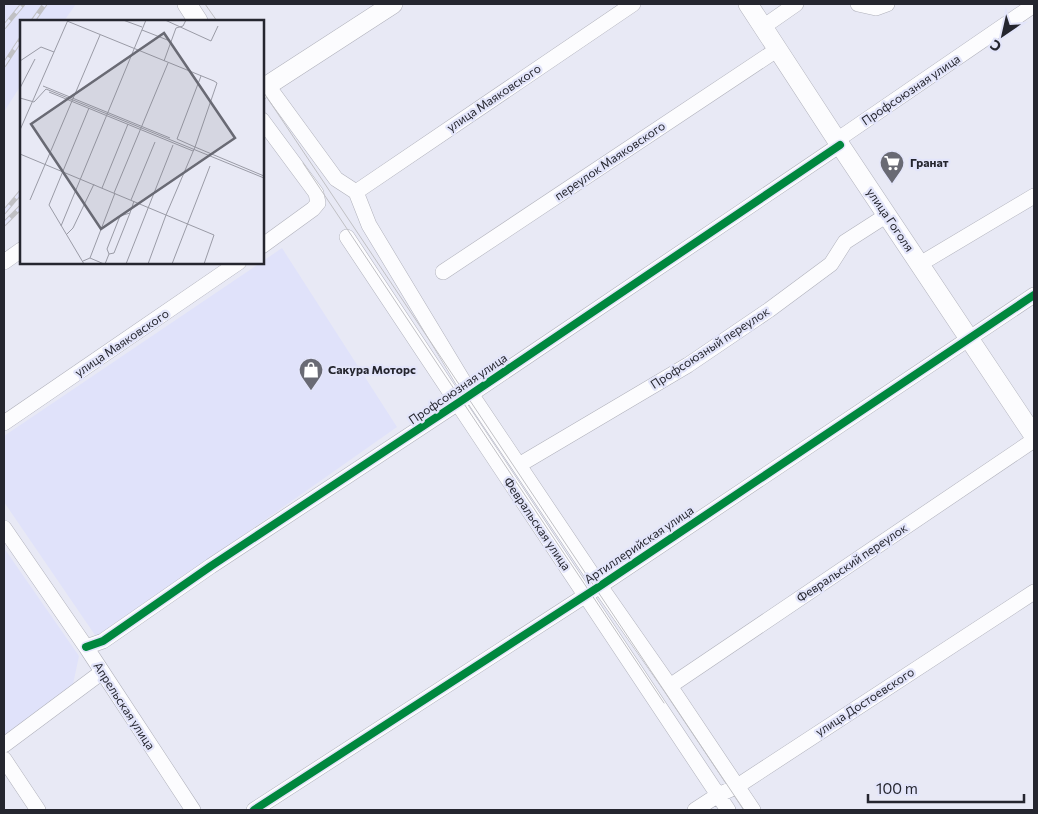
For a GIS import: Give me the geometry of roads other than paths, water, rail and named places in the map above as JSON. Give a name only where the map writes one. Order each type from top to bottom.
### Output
[{"type":"main road","points":[[187,4],[197,20]]},
{"type":"main road","points":[[265,87],[393,4]]},
{"type":"main road","name":"улица Гоголя","points":[[748,4],[838,143],[1034,436]]},
{"type":"street","name":"улица Маяковского","points":[[356,192],[633,4]]},
{"type":"street","points":[[763,27],[796,4]]},
{"type":"street","points":[[858,4],[876,8],[887,4]]},
{"type":"street","name":"Профсоюзная улица","points":[[86,646],[103,641],[211,566],[457,404],[838,143],[1034,5]]},
{"type":"street","name":"переулок Маяковского","points":[[443,272],[778,49]]},
{"type":"street","points":[[265,87],[336,179],[356,192],[369,225],[471,394],[753,810]]},
{"type":"street","points":[[264,123],[316,193],[318,203],[313,209],[264,245]]},
{"type":"street","points":[[920,264],[1034,196]]},
{"type":"street","name":"Профсоюзный переулок","points":[[519,465],[688,365],[769,310],[831,264],[845,242],[887,215]]},
{"type":"street","name":"Февральская улица","points":[[347,237],[728,810]]},
{"type":"street","points":[[4,262],[20,251]]},
{"type":"street","name":"улица Маяковского","points":[[4,423],[236,264]]},
{"type":"street","name":"Артиллерийская улица","points":[[254,810],[600,586],[1034,295]]},
{"type":"street","name":"Февральский переулок","points":[[670,686],[1034,440]]},
{"type":"street","name":"Апрельская улица","points":[[4,528],[86,646],[193,810]]},
{"type":"street","name":"улица Достоевского","points":[[695,810],[718,795],[736,787],[1034,592]]},
{"type":"street","points":[[4,745],[102,672]]},
{"type":"street","points":[[4,759],[38,810]]},
{"type":"tram line","points":[[205,4],[216,20]]},
{"type":"tram line","points":[[264,93],[744,810]]},
{"type":"tram line","points":[[303,163],[664,703]]},
{"type":"railway","points":[[4,27],[23,4]]},
{"type":"railway","points":[[34,20],[45,4]]},
{"type":"railway","points":[[4,65],[20,41]]},
{"type":"railway","points":[[4,212],[20,193]]},
{"type":"railway","points":[[4,224],[20,208]]},
{"type":"place","name":"Гранат","points":[[892,184]]},
{"type":"place","name":"Сакура Моторс","points":[[311,391]]}]
